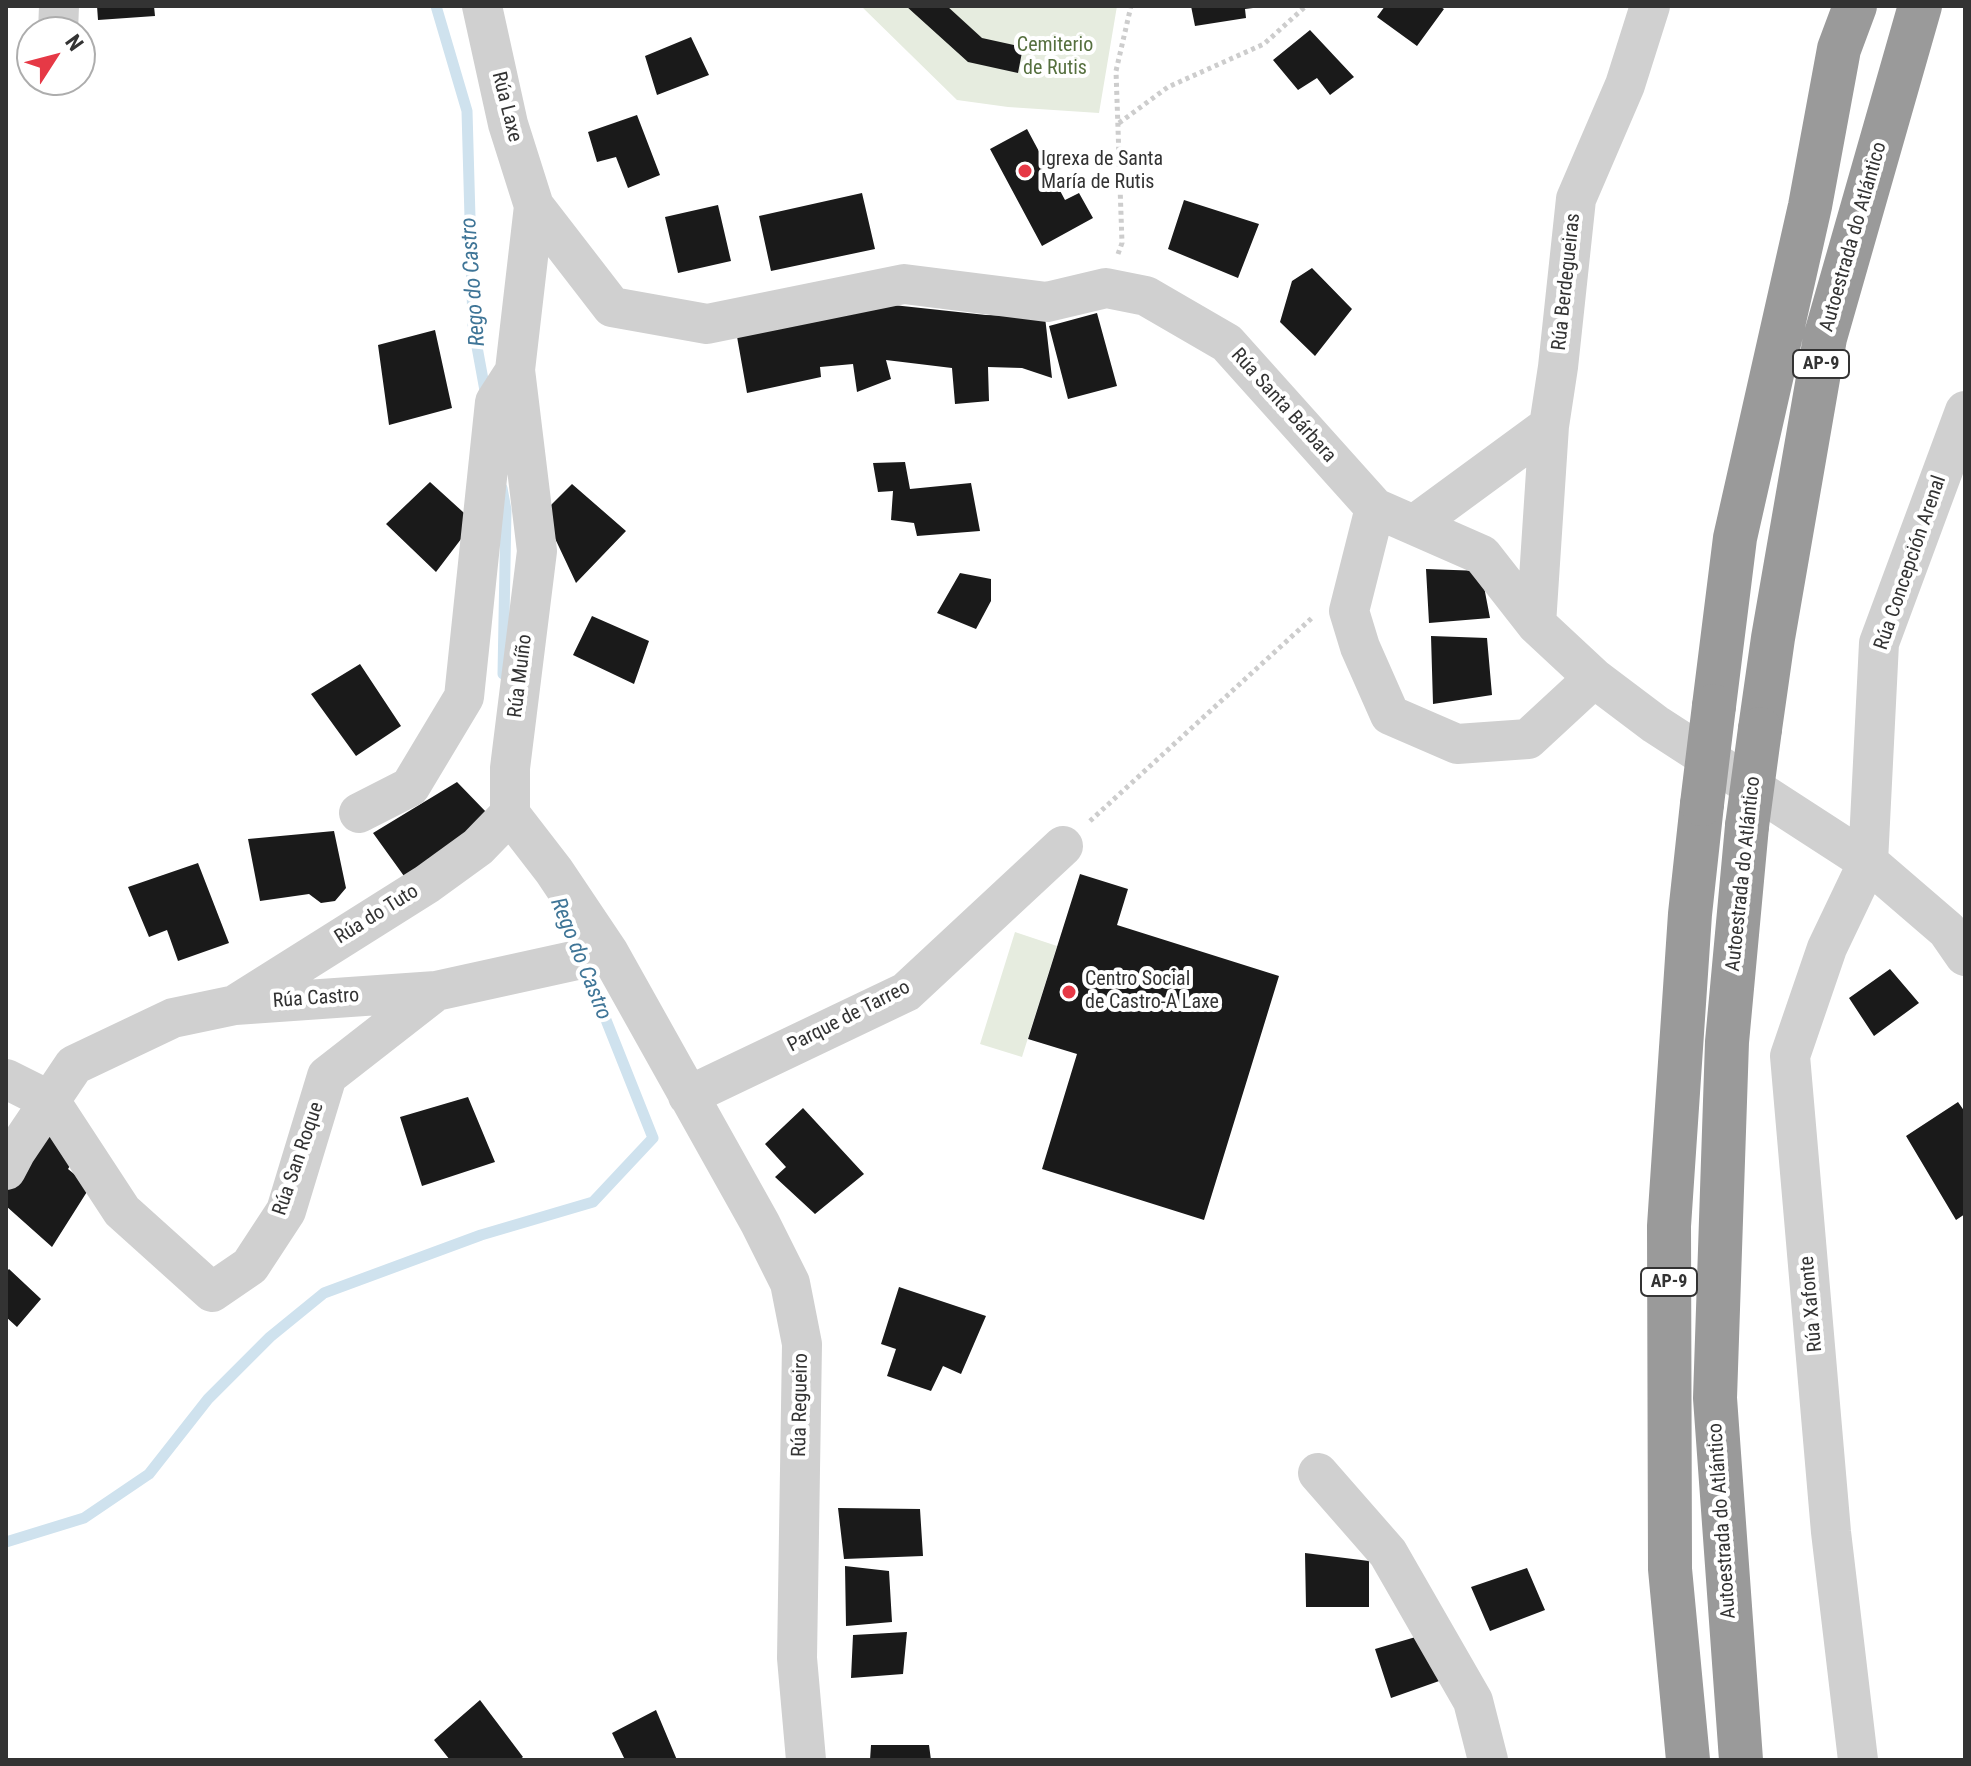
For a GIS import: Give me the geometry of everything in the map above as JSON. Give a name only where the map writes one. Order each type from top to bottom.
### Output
[{"type":"highway","name":"AP-9","points":[[1688,1760],[1670,1569],[1669,1226],[1690,914],[1735,538],[1810,206],[1839,49],[1855,6]]},
{"type":"highway","name":"Autoestrada do Atlántico","points":[[1741,1760],[1715,1398],[1727,1042],[1747,826],[1773,638],[1825,338],[1920,6]]},
{"type":"street","name":"Rúa Laxe","points":[[482,6],[508,124],[534,206]]},
{"type":"street","name":"Rúa Berdegueiras","points":[[1536,624],[1549,426],[1576,199],[1625,85],[1650,6]]},
{"type":"street","name":"Rúa Santa Bárbara","points":[[534,206],[612,307],[707,324],[904,284],[1047,302],[1106,288],[1146,296],[1227,343],[1375,508],[1482,555],[1536,624],[1594,678],[1655,724],[1868,862],[1947,930],[1965,956]]},
{"type":"street","name":"Rúa Muíño","points":[[510,814],[510,768],[537,551],[515,370],[534,206]]},
{"type":"street","name":"Rúa Muíño","points":[[359,813],[410,787],[464,697],[495,402],[515,370]]},
{"type":"street","name":"Rúa Concepción Arenal","points":[[1868,862],[1879,643],[1965,411]]},
{"type":"street","points":[[1414,525],[1549,426]]},
{"type":"street","points":[[1375,508],[1349,611],[1360,647],[1390,715],[1457,744],[1528,739],[1594,678]]},
{"type":"street","points":[[510,814],[554,871],[609,953]]},
{"type":"street","name":"Rúa do Tuto","points":[[235,1005],[427,884],[478,847],[510,814]]},
{"type":"street","name":"Parque de Tarreo","points":[[688,1096],[906,992],[1063,846]]},
{"type":"street","name":"Rúa Xafonte","points":[[1858,1760],[1831,1532],[1790,1056],[1827,948],[1868,862]]},
{"type":"street","name":"Rúa Castro","points":[[6,1170],[74,1065],[173,1018],[235,1005],[436,991],[609,953]]},
{"type":"street","name":"Rúa Regueiro","points":[[609,953],[760,1223],[790,1283],[802,1344],[797,1658],[806,1760]]},
{"type":"street","name":"Rúa San Roque","points":[[50,1101],[122,1211],[212,1292],[250,1266],[286,1211],[327,1076],[436,991]]},
{"type":"street","points":[[6,1079],[50,1101]]},
{"type":"street","points":[[1318,1473],[1388,1553],[1473,1701],[1488,1760]]},
{"type":"path","points":[[1106,288],[1122,243],[1116,71],[1131,6]]},
{"type":"path","points":[[1118,124],[1168,87],[1264,44],[1306,6]]},
{"type":"path","points":[[1063,846],[1315,616],[1349,611]]},
{"type":"green space","name":"Cemiterio de Rutis","points":[[861,6],[1117,6],[1099,113],[957,100]]},
{"type":"green space","points":[[1015,932],[1057,946],[1022,1057],[980,1044]]},
{"type":"building","points":[[97,6],[154,6],[155,16],[98,20]]},
{"type":"building","points":[[906,6],[947,6],[982,38],[1023,47],[1018,73],[968,62]]},
{"type":"building","points":[[1191,6],[1253,8],[1245,9],[1246,18],[1195,26]]},
{"type":"building","points":[[1385,6],[1439,6],[1444,9],[1417,46],[1377,17]]},
{"type":"building","points":[[1310,30],[1354,77],[1330,95],[1317,78],[1298,90],[1273,60]]},
{"type":"building","points":[[691,37],[709,75],[657,95],[645,56]]},
{"type":"building","points":[[637,115],[660,175],[628,188],[616,157],[597,162],[588,132]]},
{"type":"building","name":"Igrexa de Santa María de Rutis","points":[[1027,129],[1065,200],[1079,193],[1093,218],[1042,246],[990,149]]},
{"type":"building","points":[[862,193],[875,249],[771,271],[759,216]]},
{"type":"building","points":[[1184,200],[1259,224],[1238,278],[1168,249]]},
{"type":"building","points":[[718,205],[731,261],[678,273],[665,217]]},
{"type":"building","points":[[1312,268],[1352,309],[1315,356],[1280,322],[1292,281]]},
{"type":"building","points":[[893,305],[986,315],[1045,317],[1052,378],[1022,368],[988,367],[989,401],[955,404],[952,368],[886,360],[891,379],[857,392],[853,364],[820,367],[821,377],[747,393],[736,331]]},
{"type":"building","points":[[1097,313],[1117,386],[1068,399],[1049,326]]},
{"type":"building","points":[[435,330],[452,408],[389,425],[378,345]]},
{"type":"building","points":[[905,462],[910,489],[971,483],[980,531],[917,536],[914,523],[891,520],[893,491],[878,492],[873,463]]},
{"type":"building","points":[[430,482],[474,522],[436,572],[386,524]]},
{"type":"building","points":[[572,484],[626,531],[576,583],[543,513]]},
{"type":"building","points":[[1426,569],[1481,571],[1490,618],[1429,623]]},
{"type":"building","points":[[960,573],[991,579],[991,601],[976,629],[937,613]]},
{"type":"building","points":[[592,616],[649,641],[634,684],[573,655]]},
{"type":"building","points":[[1431,636],[1487,638],[1492,695],[1433,704]]},
{"type":"building","points":[[360,664],[401,726],[356,756],[311,694]]},
{"type":"building","points":[[457,782],[488,814],[409,883],[373,833]]},
{"type":"building","points":[[334,831],[346,888],[335,901],[321,903],[309,894],[260,901],[248,839]]},
{"type":"building","points":[[198,863],[229,943],[178,961],[167,930],[149,937],[128,887]]},
{"type":"building","points":[[1080,874],[1128,889],[1117,925],[1279,976],[1204,1220],[1042,1169],[1077,1054],[1028,1039]]},
{"type":"building","points":[[1890,969],[1919,1003],[1874,1036],[1849,998]]},
{"type":"building","points":[[468,1097],[495,1162],[422,1186],[400,1117]]},
{"type":"building","points":[[1958,1102],[1965,1112],[1965,1214],[1956,1220],[1906,1136]]},
{"type":"building","points":[[803,1108],[864,1174],[815,1214],[775,1177],[786,1167],[765,1144]]},
{"type":"building","points":[[49,1121],[76,1156],[68,1169],[90,1187],[52,1247],[6,1206],[6,1185]]},
{"type":"building","points":[[9,1269],[41,1299],[17,1327],[6,1317],[6,1272]]},
{"type":"building","points":[[899,1287],[986,1316],[961,1374],[943,1366],[931,1391],[887,1376],[896,1349],[881,1344]]},
{"type":"building","points":[[838,1508],[920,1509],[923,1556],[844,1559]]},
{"type":"building","points":[[1305,1553],[1369,1561],[1369,1607],[1306,1607]]},
{"type":"building","points":[[845,1566],[889,1571],[892,1622],[846,1626]]},
{"type":"building","points":[[1527,1568],[1545,1610],[1490,1631],[1471,1587]]},
{"type":"building","points":[[907,1632],[903,1674],[851,1678],[853,1635]]},
{"type":"building","points":[[1419,1636],[1442,1680],[1391,1698],[1375,1649]]},
{"type":"building","points":[[480,1700],[523,1757],[519,1760],[450,1760],[434,1740]]},
{"type":"building","points":[[656,1710],[677,1760],[625,1760],[612,1733]]},
{"type":"building","points":[[871,1745],[929,1745],[931,1760],[870,1760]]},
{"type":"waterway","name":"Rego do Castro","points":[[436,6],[467,111],[473,325],[486,396]]},
{"type":"waterway","name":"Rego do Castro","points":[[502,488],[506,510],[503,674]]},
{"type":"waterway","name":"Rego do Castro","points":[[6,1542],[84,1518],[149,1474],[208,1399],[270,1337],[324,1293],[481,1235],[593,1202],[653,1138],[567,922]]},
{"type":"place","name":"Igrexa de Santa María de Rutis","points":[[1025,171]]},
{"type":"place","name":"Centro Social de Castro-A Laxe","points":[[1069,992]]}]
